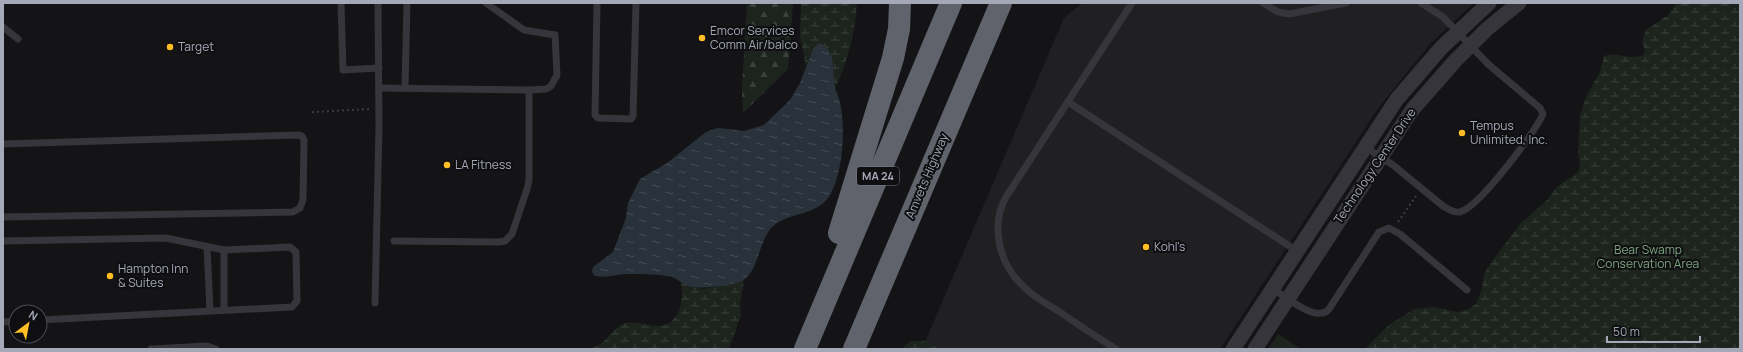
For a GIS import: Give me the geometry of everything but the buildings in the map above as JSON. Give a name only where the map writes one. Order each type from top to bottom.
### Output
[{"type":"highway","points":[[798,349],[849,204],[891,66],[899,29],[900,3]]},
{"type":"highway","name":"MA 24","points":[[805,349],[952,3]]},
{"type":"highway","name":"Amvets Highway","points":[[854,349],[1001,3]]},
{"type":"highway","points":[[956,108],[1008,3]]},
{"type":"street","name":"Technology Center Drive","points":[[1233,349],[1365,147],[1411,81],[1457,32],[1489,3]]},
{"type":"street","name":"Technology Center Drive","points":[[1255,349],[1399,127],[1433,84],[1470,45],[1519,3]]},
{"type":"lane","points":[[341,3],[344,70],[379,68]]},
{"type":"lane","points":[[375,303],[379,88],[378,3]]},
{"type":"lane","points":[[405,88],[407,3]]},
{"type":"lane","points":[[379,88],[546,89],[555,80],[557,75],[555,35],[524,30],[486,3]]},
{"type":"lane","points":[[597,3],[595,115],[598,118],[631,119],[633,116],[636,3]]},
{"type":"lane","points":[[1116,349],[1035,296],[1022,285],[1007,265],[998,235],[998,220],[1004,202],[1132,3]]},
{"type":"lane","points":[[1268,4],[1283,13],[1294,14],[1346,3]]},
{"type":"lane","points":[[1365,147],[1443,206],[1451,211],[1459,212],[1463,211],[1480,196],[1514,158],[1535,129],[1543,112],[1537,105],[1489,66],[1436,12],[1421,3]]},
{"type":"lane","points":[[3,27],[18,39]]},
{"type":"lane","points":[[394,241],[499,242],[504,241],[512,234],[525,200],[529,181],[530,90]]},
{"type":"lane","points":[[1068,102],[1297,251]]},
{"type":"lane","points":[[3,144],[298,135],[302,136],[304,140],[304,183],[302,204],[293,212],[3,217]]},
{"type":"lane","points":[[1272,288],[1314,314],[1321,315],[1327,312],[1379,232],[1385,229],[1393,230],[1400,234],[1467,290]]},
{"type":"lane","points":[[3,242],[166,238],[207,248],[224,250],[293,249],[296,252],[297,301],[292,307],[224,309],[48,320]]},
{"type":"lane","points":[[207,248],[210,310]]},
{"type":"lane","points":[[224,250],[224,309]]},
{"type":"lane","points":[[150,349],[201,346],[216,349]]},
{"type":"path","points":[[312,112],[371,109]]},
{"type":"path","points":[[1402,214],[1411,202]]},
{"type":"shaded area","points":[[1082,3],[1474,3],[1431,43],[1379,107],[1220,349],[922,349],[1064,18]]},
{"type":"green space","points":[[747,3],[793,3],[788,69],[743,113],[742,89]]},
{"type":"green space","points":[[801,3],[857,3],[855,25],[850,47],[844,68],[835,88],[830,50],[813,49],[806,66],[800,36]]},
{"type":"green space","name":"Bear Swamp Conservation Area","points":[[1677,3],[1740,3],[1740,349],[1365,349],[1389,325],[1414,309],[1434,307],[1458,312],[1467,310],[1476,304],[1482,289],[1483,278],[1487,268],[1520,224],[1547,200],[1557,187],[1578,172],[1580,167],[1578,152],[1580,115],[1587,95],[1600,72],[1604,56],[1614,55],[1635,57],[1644,54],[1645,50],[1642,41],[1646,30],[1668,15]]},
{"type":"green space","points":[[680,280],[689,286],[704,289],[744,280],[740,305],[741,315],[729,349],[589,349],[600,344],[607,339],[615,329],[626,323],[657,326],[665,325],[671,321],[676,316],[681,302],[682,294]]},
{"type":"green space","points":[[1278,334],[1301,349],[1268,349]]},
{"type":"green space","points":[[911,341],[925,341],[939,349],[901,349]]},
{"type":"water","points":[[819,43],[829,50],[833,62],[835,88],[839,97],[843,125],[842,150],[838,174],[830,195],[824,202],[810,211],[786,219],[771,228],[767,234],[752,271],[747,277],[738,283],[694,287],[662,275],[625,274],[607,277],[595,276],[592,272],[593,267],[613,252],[626,218],[628,203],[640,179],[667,163],[706,132],[718,128],[744,131],[764,125],[790,100],[800,83],[813,49]]},
{"type":"place","name":"Emcor Services Comm Air/balco","points":[[702,38]]},
{"type":"place","name":"Target","points":[[170,47]]},
{"type":"place","name":"Tempus Unlimited, Inc.","points":[[1462,133]]},
{"type":"place","name":"LA Fitness","points":[[447,165]]},
{"type":"place","name":"Kohl's","points":[[1146,247]]},
{"type":"place","name":"Hampton Inn & Suites","points":[[110,276]]}]
